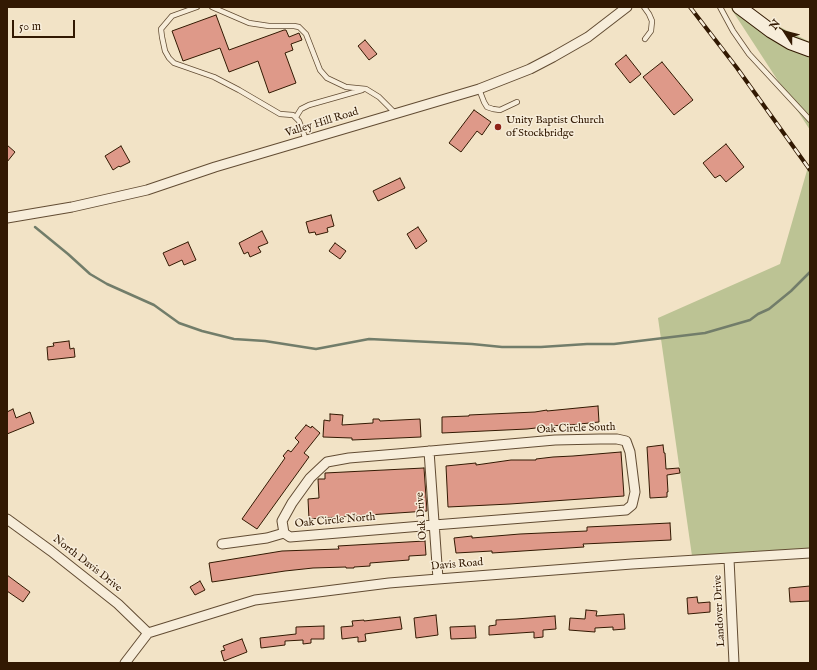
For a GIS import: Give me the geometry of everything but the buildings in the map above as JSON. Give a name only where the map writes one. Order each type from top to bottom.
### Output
[{"type":"street","name":"Valley Hill Road","points":[[7,218],[72,207],[147,190],[215,167],[479,89],[530,69],[554,57],[588,37],[627,7]]},
{"type":"street","points":[[739,7],[771,31],[791,43],[810,50]]},
{"type":"street","name":"Oak Circle South","points":[[429,451],[555,440],[617,439],[626,441],[630,452],[635,492],[632,505],[626,510],[434,525]]},
{"type":"street","name":"Oak Drive","points":[[429,451],[438,579]]},
{"type":"street","name":"Oak Circle North","points":[[429,451],[349,458],[327,462],[310,478],[292,503],[282,521],[284,533],[290,537],[434,525]]},
{"type":"street","name":"North Davis Drive","points":[[7,518],[118,604],[148,633]]},
{"type":"street","points":[[222,544],[267,538],[284,533]]},
{"type":"street","name":"Davis Road","points":[[148,633],[255,600],[389,583],[632,564],[810,553]]},
{"type":"street","name":"Landover Drive","points":[[729,559],[734,663]]},
{"type":"street","points":[[125,663],[148,633]]},
{"type":"lane","points":[[197,7],[172,16],[161,29],[165,51],[169,58],[174,62],[214,77],[280,114],[293,115],[299,121],[306,140]]},
{"type":"lane","points":[[212,7],[249,23],[269,26],[299,27],[306,34],[320,70],[327,78],[346,87],[366,89],[379,97],[396,114]]},
{"type":"lane","points":[[644,7],[652,21],[651,31],[645,40]]},
{"type":"lane","points":[[720,7],[733,31],[749,54],[810,120]]},
{"type":"lane","points":[[296,117],[301,109],[309,105],[366,89]]},
{"type":"lane","points":[[479,89],[484,102],[493,109],[500,110],[517,102]]},
{"type":"green space","points":[[730,7],[740,7],[810,42],[810,130]]},
{"type":"green space","points":[[810,160],[810,551],[692,556],[658,318],[780,264]]},
{"type":"waterway","points":[[35,227],[90,274],[107,284],[154,305],[179,323],[202,331],[234,339],[265,341],[316,349],[369,339],[502,347],[541,347],[614,344],[705,333],[750,320],[769,309],[791,291],[810,272]]},
{"type":"railway","points":[[690,7],[737,68],[810,170]]},
{"type":"place","name":"Unity Baptist Church of Stockbridge","points":[[498,127]]}]
